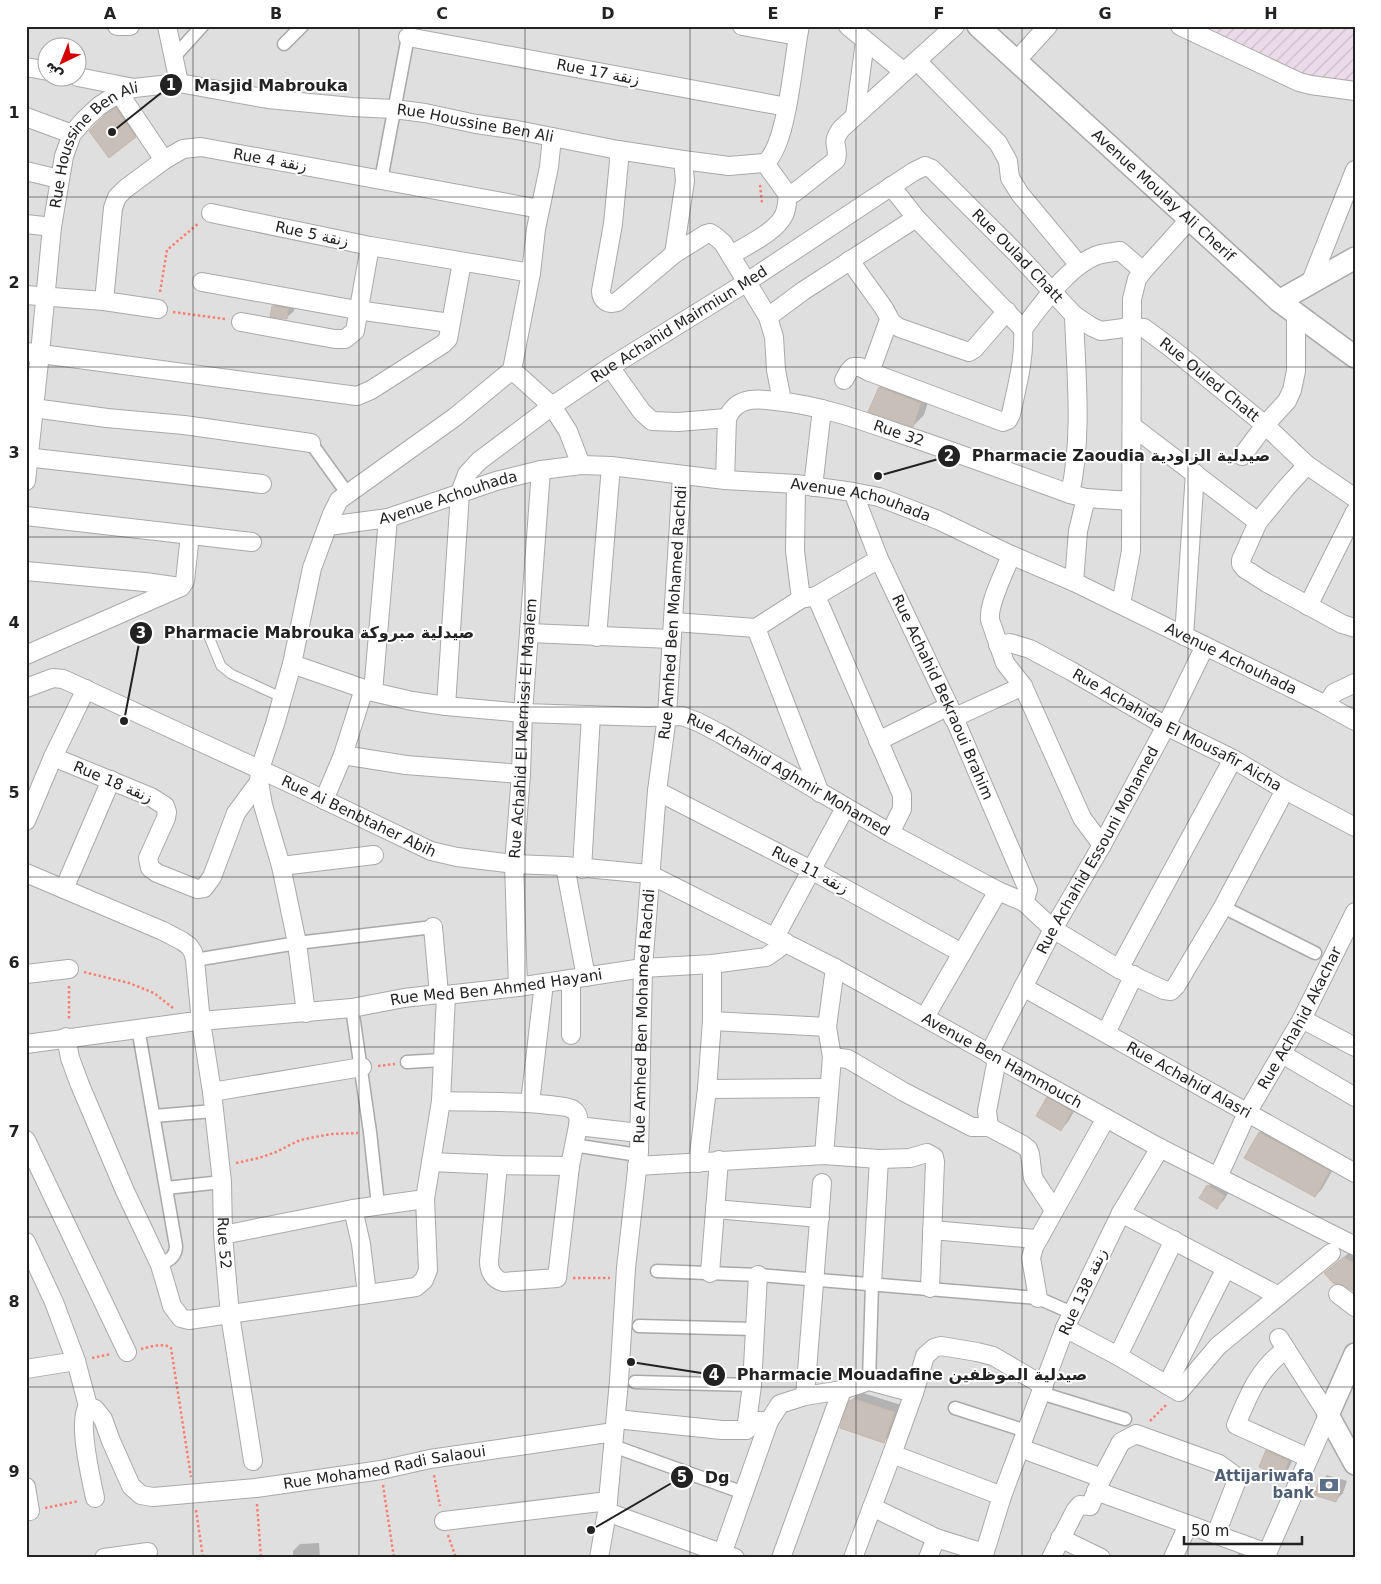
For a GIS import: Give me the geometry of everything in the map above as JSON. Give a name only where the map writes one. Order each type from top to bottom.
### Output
[{"type":"street","points":[[117,26],[130,26]]},
{"type":"street","points":[[167,26],[179,83]]},
{"type":"street","points":[[174,56],[202,26]]},
{"type":"street","points":[[284,44],[302,26]]},
{"type":"street","points":[[742,26],[799,31],[788,107],[774,153],[765,163],[788,196]]},
{"type":"street","points":[[848,26],[865,41],[910,67],[998,143],[1008,161],[1010,178],[1020,194],[1079,265]]},
{"type":"street","points":[[731,255],[778,224],[784,214],[788,196],[836,160],[838,154],[835,136],[842,128],[955,26]]},
{"type":"street","name":"Avenue Moulay Ali Cherif","points":[[978,26],[1189,220],[1288,308],[1354,356]]},
{"type":"street","points":[[1016,62],[1048,26]]},
{"type":"street","points":[[1180,26],[1299,82],[1355,90]]},
{"type":"street","points":[[380,180],[409,32]]},
{"type":"street","name":"Rue 17 زنقة","points":[[409,32],[788,107]]},
{"type":"street","points":[[855,116],[865,41]]},
{"type":"street","points":[[88,80],[126,90],[164,160]]},
{"type":"street","name":"Rue Houssine Ben Ali","points":[[26,481],[33,352],[45,297],[52,227],[64,156],[72,134],[86,119],[99,106],[126,90],[179,83],[268,99],[424,113],[618,150],[683,160],[729,166],[765,163]]},
{"type":"street","points":[[26,117],[72,134]]},
{"type":"street","points":[[306,1013],[297,943],[281,866],[263,805],[259,775],[292,664],[312,568],[334,508],[347,493],[455,417],[512,370],[531,273],[540,209],[549,167],[552,137]]},
{"type":"street","name":"Rue 4 زنقة","points":[[104,301],[113,208],[117,197],[164,160],[183,149],[201,147],[540,209]]},
{"type":"street","points":[[618,150],[620,161],[613,224],[601,290],[604,300],[611,303],[617,302],[674,254],[701,236],[710,234],[718,238],[731,255],[768,317],[774,338],[776,370],[782,401]]},
{"type":"street","points":[[674,254],[685,180],[683,160]]},
{"type":"street","name":"Rue Oulad Chatt","points":[[913,172],[925,166],[932,169],[1017,254],[1074,315],[1101,332],[1131,327]]},
{"type":"street","points":[[1310,284],[1355,170]]},
{"type":"street","points":[[26,171],[59,179]]},
{"type":"street","name":"Rue Achahid Mairmiun Med","points":[[460,493],[467,474],[479,461],[552,406],[610,367],[747,282],[913,172]]},
{"type":"street","points":[[891,186],[916,218],[1024,329]]},
{"type":"street","name":"Rue 5 زنقة","points":[[211,212],[370,246],[531,273]]},
{"type":"street","points":[[768,317],[803,291],[916,218]]},
{"type":"street","points":[[1121,604],[1131,551],[1131,327],[1134,288],[1137,279],[1143,271],[1189,220]]},
{"type":"street","points":[[26,224],[52,227]]},
{"type":"street","points":[[241,322],[339,340],[349,337],[355,331],[357,310],[370,246]]},
{"type":"street","points":[[844,380],[853,367],[860,367],[1003,422],[1008,420],[1011,414],[1023,356],[1024,329],[1051,292],[1079,265],[1100,254],[1120,252],[1143,271]]},
{"type":"street","points":[[1242,456],[1264,425],[1287,401],[1295,381],[1296,371],[1288,308],[1310,284],[1355,258]]},
{"type":"street","points":[[850,260],[883,306],[889,320],[900,328],[969,352],[974,350],[1007,311]]},
{"type":"street","points":[[33,352],[357,396],[372,390],[443,344],[449,336],[462,262]]},
{"type":"street","points":[[202,282],[357,310],[450,322]]},
{"type":"street","points":[[26,295],[104,301],[158,309]]},
{"type":"street","points":[[1074,315],[1077,445],[1073,478],[1078,496],[1078,530],[1074,582]]},
{"type":"street","points":[[870,372],[889,320]]},
{"type":"street","name":"Rue Ouled Chatt","points":[[1131,327],[1144,328],[1171,348],[1264,425],[1307,465],[1355,498]]},
{"type":"street","points":[[610,367],[642,412],[652,421],[678,422],[727,418],[725,480]]},
{"type":"street","points":[[512,370],[552,406],[568,431],[581,465]]},
{"type":"street","name":"Rue 32","points":[[727,418],[734,407],[743,402],[762,399],[822,409],[944,448],[1078,496],[1131,501]]},
{"type":"street","points":[[30,407],[108,418],[184,425],[311,443],[347,493]]},
{"type":"street","points":[[822,409],[794,545],[808,597],[878,740],[903,801],[899,816],[890,833]]},
{"type":"street","points":[[1132,426],[1258,522]]},
{"type":"street","points":[[27,457],[262,484]]},
{"type":"street","name":"Avenue Achouhada","points":[[328,526],[388,518],[496,481],[541,470],[581,465],[611,466],[725,480],[805,485],[853,492],[879,497],[938,520],[1011,555],[1074,582],[1355,721]]},
{"type":"street","points":[[1307,465],[1258,522],[1244,552],[1241,564],[1250,573],[1267,583],[1342,624],[1355,628]]},
{"type":"street","points":[[597,637],[611,466]]},
{"type":"street","name":"Rue Achahid El Mernissi El Maalem","points":[[518,987],[514,864],[541,470]]},
{"type":"street","points":[[1184,636],[1195,473]]},
{"type":"street","name":"Rue Amhed Ben Mohamed Rachdi","points":[[599,1558],[608,1506],[625,1278],[639,1152],[643,968],[649,874],[667,716],[682,475]]},
{"type":"street","name":"Rue Achahid Bekraoui Brahim","points":[[853,492],[879,559],[951,712],[1028,890],[1024,902]]},
{"type":"street","points":[[446,706],[460,493]]},
{"type":"street","points":[[1308,606],[1355,512]]},
{"type":"street","points":[[26,516],[252,542]]},
{"type":"street","points":[[324,800],[369,691],[388,518]]},
{"type":"street","points":[[26,655],[181,587],[185,581],[190,535]]},
{"type":"street","points":[[1011,555],[989,613],[998,646],[1005,663],[1023,686],[1082,818],[1102,845]]},
{"type":"street","points":[[529,633],[597,637],[673,631],[756,628],[808,597],[879,559]]},
{"type":"street","points":[[26,571],[181,587]]},
{"type":"street","points":[[756,628],[820,794]]},
{"type":"street","name":"Rue Achahida El Mousafir Aicha","points":[[998,646],[1010,643],[1030,648],[1166,726],[1233,759],[1284,790],[1355,827]]},
{"type":"street","name":"Rue Achahid Essouni Mohamed","points":[[989,1128],[987,1111],[993,1056],[1022,987],[1166,726],[1204,646]]},
{"type":"street","name":"Rue Achahid Aghmir Mohamed","points":[[292,664],[369,691],[412,701],[446,706],[523,713],[648,717],[682,716],[698,722],[890,833],[998,891],[1024,902],[1053,930],[1127,972],[1164,990],[1171,991],[1176,986],[1223,907]]},
{"type":"street","name":"Rue Ai Benbtaher Abih","points":[[26,688],[58,678],[63,679],[259,775],[324,800],[431,851],[457,857],[514,864],[649,874]]},
{"type":"street","points":[[1326,706],[1334,693],[1355,683]]},
{"type":"street","points":[[878,740],[1023,686]]},
{"type":"street","points":[[28,814],[86,689]]},
{"type":"street","points":[[571,1035],[579,979],[573,867],[591,715]]},
{"type":"street","points":[[342,755],[406,765],[521,774]]},
{"type":"street","name":"Rue 18 زنقة","points":[[53,757],[151,797],[166,806],[166,818],[148,858],[150,868],[157,873],[197,889],[204,888],[212,877],[234,818],[259,775]]},
{"type":"street","points":[[1106,1033],[1127,972],[1233,759]]},
{"type":"street","points":[[64,889],[111,780]]},
{"type":"street","points":[[1284,790],[1223,907],[1316,953]]},
{"type":"street","name":"Rue 11 زنقة","points":[[657,791],[811,870],[962,954]]},
{"type":"street","points":[[780,939],[811,870],[845,808]]},
{"type":"street","points":[[281,866],[374,855]]},
{"type":"street","points":[[26,873],[163,931],[182,941],[193,952],[195,960],[297,943],[433,927],[442,994],[441,1101],[425,1199],[428,1270],[424,1280],[416,1287],[230,1315],[189,1320],[181,1318],[172,1306],[160,1265],[125,1191],[80,1086],[70,1058],[68,1037]]},
{"type":"street","name":"Avenue Ben Hammouch","points":[[649,874],[836,968],[1160,1148],[1355,1246]]},
{"type":"street","points":[[925,1017],[998,891]]},
{"type":"street","name":"Rue Achahid Akachar","points":[[1218,1177],[1247,1113],[1302,1019],[1355,912]]},
{"type":"street","name":"Rue Med Ben Ahmed Hayani","points":[[26,1044],[138,1028],[352,1008],[442,994],[579,979],[643,968],[712,964],[766,957],[778,949],[780,939]]},
{"type":"street","name":"Rue 52","points":[[195,960],[195,1022],[212,1092],[221,1174],[223,1235],[230,1315],[253,1462]]},
{"type":"street","points":[[698,1163],[707,1089],[712,1021],[712,964]]},
{"type":"street","points":[[824,1155],[828,1088],[832,1058],[827,1027],[836,968]]},
{"type":"street","points":[[26,974],[69,969]]},
{"type":"street","points":[[530,1103],[544,983]]},
{"type":"street","name":"Rue Achahid Alasri","points":[[1022,987],[1355,1173]]},
{"type":"street","points":[[352,1008],[362,1068],[378,1205]]},
{"type":"street","points":[[1302,1019],[1355,1048]]},
{"type":"street","points":[[712,1021],[827,1027]]},
{"type":"street","points":[[138,1028],[176,1252],[174,1256],[160,1265]]},
{"type":"street","points":[[1282,1054],[1355,1097]]},
{"type":"street","points":[[832,1058],[848,1058],[904,1092],[972,1128],[989,1128],[1023,1145],[1030,1154],[1034,1178],[1054,1210]]},
{"type":"street","points":[[407,1062],[442,1060]]},
{"type":"street","points":[[212,1092],[362,1068]]},
{"type":"street","points":[[707,1089],[828,1088]]},
{"type":"street","points":[[441,1101],[530,1103],[572,1109],[578,1116],[578,1126],[570,1166],[557,1278],[500,1282],[493,1276],[489,1266],[498,1165]]},
{"type":"street","points":[[154,1116],[214,1111]]},
{"type":"street","points":[[1038,1298],[1031,1258],[1036,1239],[1106,1118]]},
{"type":"street","points":[[578,1126],[639,1133]]},
{"type":"street","points":[[26,1140],[34,1176],[127,1352]]},
{"type":"street","points":[[573,1146],[637,1160],[698,1163],[719,1160],[824,1155],[879,1159],[910,1158],[928,1153],[934,1156],[935,1162],[930,1288]]},
{"type":"street","name":"Rue 138 زنقة","points":[[983,1555],[1002,1496],[1068,1320],[1121,1213],[1160,1148]]},
{"type":"street","points":[[869,1381],[879,1159]]},
{"type":"street","points":[[710,1273],[719,1160]]},
{"type":"street","points":[[431,1162],[570,1166]]},
{"type":"street","points":[[166,1188],[221,1174]]},
{"type":"street","points":[[805,1396],[822,1182]]},
{"type":"street","points":[[223,1235],[353,1209],[425,1199]]},
{"type":"street","points":[[353,1209],[361,1244],[368,1294]]},
{"type":"street","points":[[715,1209],[820,1218]]},
{"type":"street","points":[[1121,1213],[1279,1296]]},
{"type":"street","points":[[932,1230],[1036,1239]]},
{"type":"street","points":[[1118,1356],[1174,1240]]},
{"type":"street","points":[[26,1242],[54,1302],[76,1361],[88,1406],[84,1412],[84,1426],[89,1473],[95,1498]]},
{"type":"street","points":[[1173,1388],[1218,1346],[1331,1253]]},
{"type":"street","points":[[1173,1388],[1226,1268]]},
{"type":"street","points":[[657,1271],[758,1275],[1038,1298],[1118,1356],[1173,1388]]},
{"type":"street","points":[[746,1430],[752,1385],[758,1275]]},
{"type":"street","points":[[1338,1294],[1355,1307]]},
{"type":"street","points":[[638,1326],[754,1328]]},
{"type":"street","points":[[1309,1458],[1236,1425],[1257,1378],[1282,1343],[1328,1415],[1353,1462]]},
{"type":"street","points":[[853,1558],[914,1393],[925,1356],[934,1348],[941,1346],[993,1356],[1042,1390],[1125,1419]]},
{"type":"street","points":[[1020,1448],[1188,1525],[1216,1534],[1266,1556],[1355,1354]]},
{"type":"street","points":[[26,1369],[76,1361]]},
{"type":"street","points":[[444,1521],[608,1506],[724,1556],[726,1543],[769,1421],[780,1404],[805,1396],[842,1390],[869,1381],[914,1393]]},
{"type":"street","points":[[635,1382],[752,1385]]},
{"type":"street","points":[[781,1558],[842,1390]]},
{"type":"street","name":"Rue Mohamed Radi Salaoui","points":[[88,1406],[95,1409],[103,1419],[131,1486],[141,1495],[154,1497],[256,1488],[381,1470],[430,1458],[614,1432],[744,1493]]},
{"type":"street","points":[[955,1408],[1026,1431]]},
{"type":"street","points":[[614,1432],[746,1430],[758,1421],[769,1421]]},
{"type":"street","points":[[1051,1558],[1075,1511],[1080,1505],[1090,1506],[1120,1442],[1136,1434],[1220,1464],[1237,1477],[1216,1534]]},
{"type":"street","points":[[892,1454],[1002,1496]]},
{"type":"street","points":[[26,1487],[30,1511]]},
{"type":"street","points":[[872,1507],[936,1538],[983,1555]]},
{"type":"street","points":[[1173,1558],[1188,1525]]},
{"type":"street","points":[[928,1558],[936,1538]]},
{"type":"street","points":[[1060,1538],[1101,1558]]},
{"type":"street","points":[[104,1558],[148,1552]]},
{"type":"lane","points":[[207,632],[222,666],[226,670],[283,698]]},
{"type":"path","points":[[211,212],[166,250],[158,309],[241,322]]},
{"type":"path","points":[[68,1037],[69,969],[109,977],[154,993],[195,1022]]},
{"type":"path","points":[[362,1068],[407,1062]]},
{"type":"path","points":[[221,1174],[276,1152],[300,1140],[331,1134],[370,1132]]},
{"type":"path","points":[[557,1278],[625,1278]]},
{"type":"path","points":[[169,1346],[172,1352],[203,1558]]},
{"type":"path","points":[[1136,1434],[1173,1388]]},
{"type":"path","points":[[381,1470],[394,1558]]},
{"type":"path","points":[[256,1488],[261,1558]]},
{"type":"path","points":[[30,1511],[95,1498]]},
{"type":"shaded area","points":[[26,26],[1355,26],[1355,1558],[26,1558]]},
{"type":"shaded area","points":[[1200,26],[1346,26],[1355,30],[1355,85],[1297,73]]},
{"type":"building","points":[[116,108],[136,137],[109,158],[89,131],[106,114]]},
{"type":"building","points":[[272,306],[289,308],[287,319],[270,317]]},
{"type":"building","points":[[879,387],[921,403],[913,427],[868,412]]},
{"type":"building","points":[[1047,1097],[1072,1111],[1061,1131],[1036,1116]]},
{"type":"building","points":[[1259,1132],[1330,1171],[1315,1197],[1244,1158]]},
{"type":"building","points":[[1207,1185],[1225,1196],[1217,1209],[1199,1198]]},
{"type":"building","points":[[1344,1257],[1355,1264],[1355,1292],[1340,1284],[1334,1284],[1324,1273]]},
{"type":"building","points":[[855,1399],[895,1412],[884,1443],[840,1428],[849,1401]]},
{"type":"building","points":[[1266,1450],[1289,1461],[1282,1477],[1259,1467]]},
{"type":"building","points":[[1319,1481],[1341,1488],[1336,1502],[1314,1495]]},
{"type":"place","name":"Masjid Mabrouka","points":[[112,132]]},
{"type":"place","name":"Pharmacie Zaoudia صيدلية الزاودية","points":[[878,476]]},
{"type":"place","name":"Pharmacie Mabrouka صيدلية مبروكة","points":[[124,721]]},
{"type":"place","name":"Pharmacie Mouadafine صيدلية الموظفين","points":[[631,1362]]},
{"type":"place","name":"Attijariwafa bank","points":[[1329,1485]]},
{"type":"place","name":"Dg","points":[[591,1530]]}]
